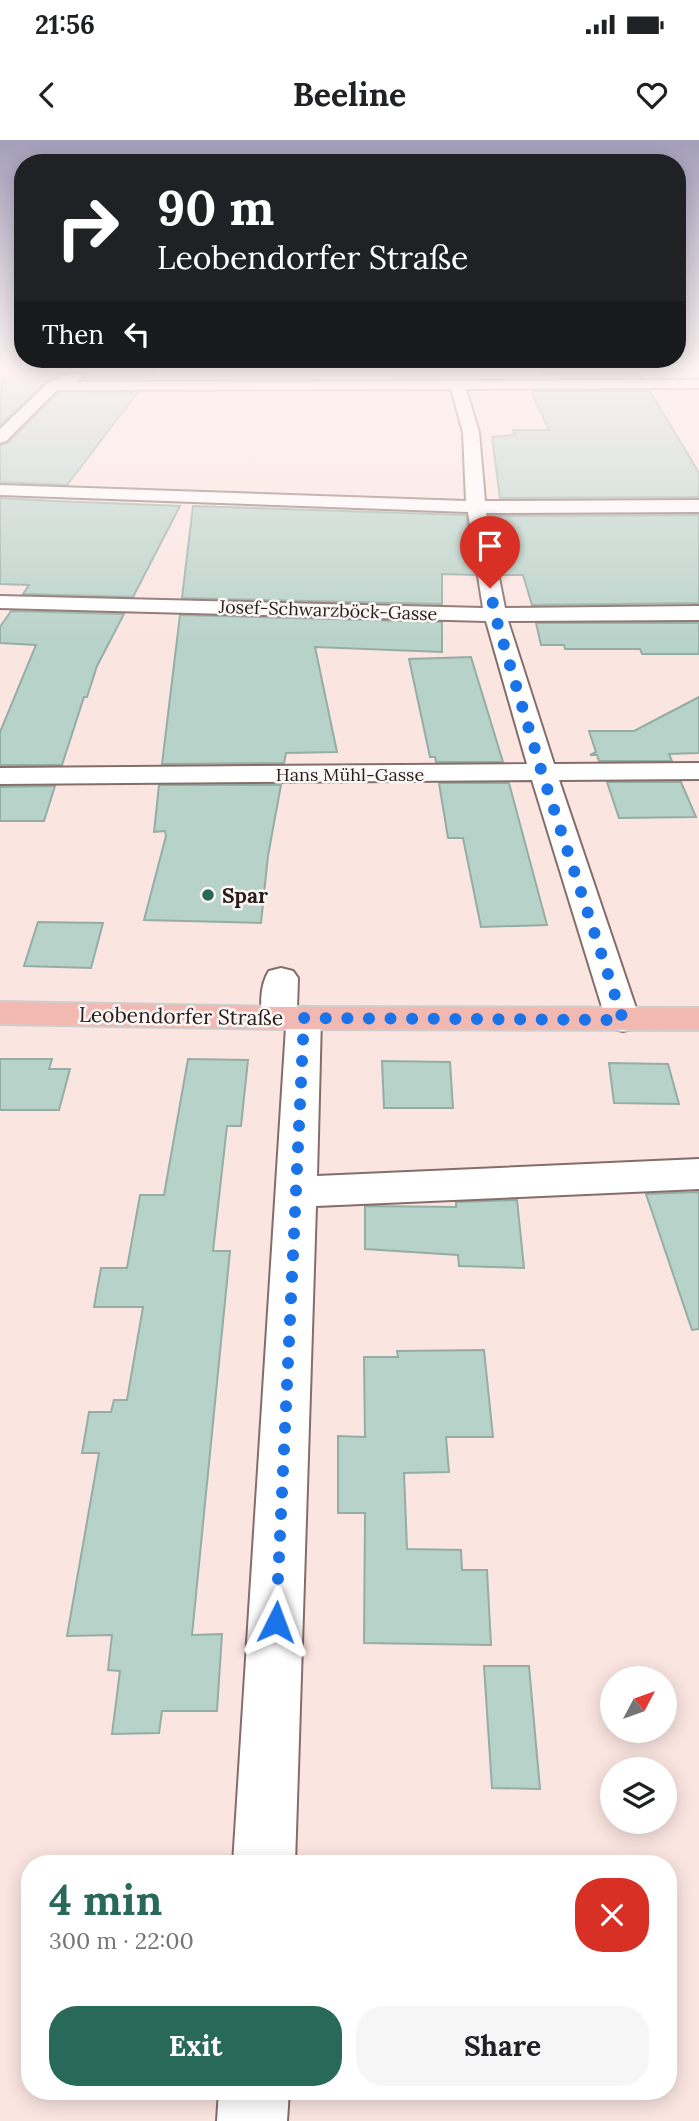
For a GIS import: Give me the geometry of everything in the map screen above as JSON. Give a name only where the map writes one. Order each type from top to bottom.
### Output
[{"type":"main road","name":"Leobendorfer Straße","points":[[0,1013],[288,1004],[623,1020],[699,1019]]},
{"type":"street","points":[[473,460],[476,507],[495,615],[542,773],[623,1020]]},
{"type":"street","points":[[0,490],[476,507],[699,506]]},
{"type":"street","name":"Josef-Schwarzböck-Gasse","points":[[0,602],[495,615],[699,613]]},
{"type":"street","name":"Hans Mühl-Gasse","points":[[0,776],[699,771]]},
{"type":"street","points":[[264,1855],[296,1192],[288,1004]]},
{"type":"street","points":[[296,1192],[699,1174]]},
{"type":"street","points":[[252,2121],[253,2100]]},
{"type":"building","points":[[0,460],[86,460],[67,485],[0,482]]},
{"type":"building","points":[[495,460],[691,460],[699,473],[699,497],[500,498]]},
{"type":"building","points":[[0,498],[180,506],[133,597],[23,594],[29,585],[0,584]]},
{"type":"building","points":[[193,506],[466,515],[475,575],[442,574],[442,604],[182,598]]},
{"type":"building","points":[[699,515],[699,603],[532,605],[523,575],[501,575],[489,516]]},
{"type":"building","points":[[11,611],[124,614],[97,666],[87,697],[84,697],[62,765],[0,765],[0,732],[36,645],[0,643],[0,627]]},
{"type":"building","points":[[180,615],[442,622],[442,652],[315,647],[337,752],[286,753],[284,763],[162,764]]},
{"type":"building","points":[[536,623],[699,623],[699,654],[642,654],[640,649],[565,649],[564,645],[541,645]]},
{"type":"building","points":[[471,657],[503,762],[436,762],[435,757],[430,757],[409,659]]},
{"type":"building","points":[[699,697],[699,753],[669,754],[672,761],[599,761],[597,755],[590,755],[596,752],[589,731],[634,731]]},
{"type":"building","points":[[607,782],[681,782],[696,817],[619,818]]},
{"type":"building","points":[[439,783],[509,783],[547,925],[481,927],[463,838],[448,838]]},
{"type":"building","points":[[159,785],[281,785],[268,856],[261,923],[144,920],[166,836],[165,831],[154,832]]},
{"type":"building","points":[[55,786],[44,821],[0,821],[0,787]]},
{"type":"building","points":[[38,922],[103,923],[91,968],[24,966]]},
{"type":"building","points":[[0,1059],[52,1059],[49,1069],[70,1069],[59,1110],[0,1110]]},
{"type":"building","points":[[188,1059],[248,1060],[241,1126],[227,1126],[213,1251],[230,1251],[192,1635],[222,1634],[217,1711],[162,1711],[159,1733],[112,1734],[120,1671],[108,1670],[112,1635],[67,1636],[99,1453],[82,1453],[89,1412],[111,1412],[114,1400],[127,1400],[143,1307],[94,1307],[101,1268],[127,1268],[140,1195],[164,1195]]},
{"type":"building","points":[[382,1061],[450,1062],[453,1108],[384,1108]]},
{"type":"building","points":[[609,1063],[668,1064],[679,1104],[614,1103]]},
{"type":"building","points":[[699,1192],[699,1329],[692,1330],[646,1194]]},
{"type":"building","points":[[517,1200],[524,1268],[459,1266],[458,1255],[365,1249],[365,1206],[456,1207],[456,1202]]},
{"type":"building","points":[[484,1350],[493,1437],[446,1437],[449,1472],[404,1473],[407,1549],[461,1550],[462,1570],[487,1570],[491,1645],[364,1643],[365,1513],[338,1513],[338,1436],[365,1437],[364,1357],[398,1357],[397,1351]]},
{"type":"building","points":[[484,1666],[529,1666],[540,1789],[492,1788]]},
{"type":"place","name":"Spar","points":[[208,895]]},
{"type":"route","points":[[276,1622],[304,1018],[623,1020],[542,773],[495,615],[490,588]]}]
